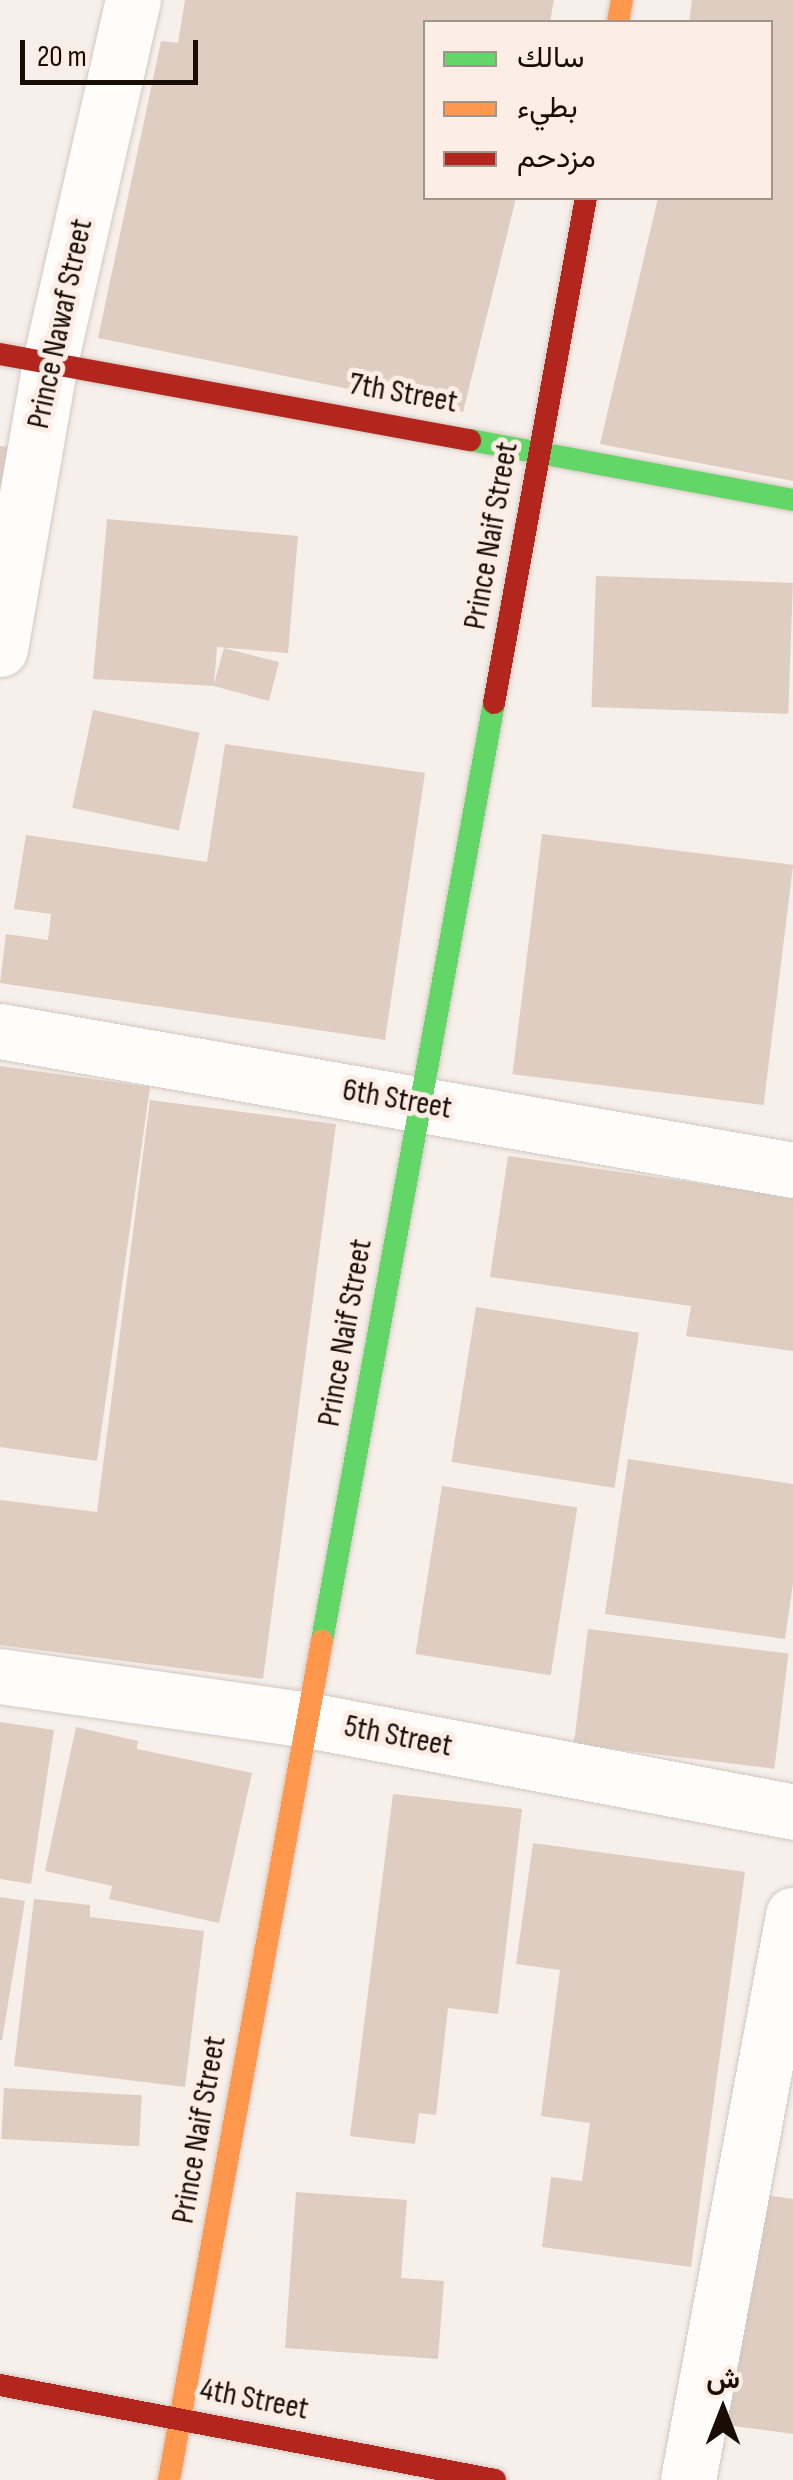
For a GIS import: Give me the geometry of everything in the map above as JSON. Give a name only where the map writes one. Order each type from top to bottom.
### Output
[{"type":"street","name":"Prince Nawaf Street","points":[[0,649],[25,358],[133,0]]},
{"type":"street","name":"Prince Naif Street","points":[[169,2480],[586,200]]},
{"type":"street","name":"7th Street","points":[[25,358],[793,500]]},
{"type":"street","name":"6th Street","points":[[0,1031],[793,1170]]},
{"type":"street","name":"5th Street","points":[[0,1676],[308,1720],[793,1812]]},
{"type":"street","points":[[688,2480],[793,1915]]},
{"type":"street","name":"4th Street","points":[[0,2385],[496,2480]]},
{"type":"building","points":[[185,0],[554,0],[550,20],[423,20],[423,200],[516,200],[463,412],[98,338],[161,41],[178,43]]},
{"type":"building","points":[[692,0],[793,0],[793,481],[600,444],[658,200],[773,200],[773,20],[689,20]]},
{"type":"building","points":[[0,446],[11,447],[0,513]]},
{"type":"building","points":[[107,519],[298,536],[288,653],[217,647],[214,684],[224,648],[279,662],[269,701],[214,686],[93,679]]},
{"type":"building","points":[[596,576],[793,583],[788,714],[591,707]]},
{"type":"building","points":[[93,710],[200,733],[179,830],[72,808]]},
{"type":"building","points":[[225,744],[425,773],[385,1040],[0,983],[6,934],[48,940],[51,914],[14,909],[26,835],[207,862]]},
{"type":"building","points":[[542,834],[793,865],[764,1105],[513,1074]]},
{"type":"building","points":[[0,1066],[150,1087],[97,1461],[0,1447]]},
{"type":"building","points":[[150,1100],[336,1124],[263,1679],[0,1645],[0,1500],[97,1512]]},
{"type":"building","points":[[508,1156],[793,1197],[793,1351],[686,1336],[691,1306],[490,1277]]},
{"type":"building","points":[[476,1307],[639,1333],[614,1488],[451,1462]]},
{"type":"building","points":[[628,1459],[793,1484],[793,1583],[785,1639],[605,1614]]},
{"type":"building","points":[[442,1486],[577,1507],[551,1675],[415,1654]]},
{"type":"building","points":[[588,1629],[788,1654],[774,1769],[574,1744]]},
{"type":"building","points":[[0,1722],[54,1730],[31,1884],[0,1879]]},
{"type":"building","points":[[76,1727],[138,1741],[137,1749],[252,1773],[219,1923],[109,1899],[112,1886],[45,1871]]},
{"type":"building","points":[[393,1794],[522,1809],[498,2014],[448,2008],[436,2115],[419,2113],[415,2144],[350,2136]]},
{"type":"building","points":[[533,1843],[745,1872],[691,2267],[542,2247],[551,2177],[582,2181],[590,2123],[541,2116],[560,1970],[516,1964]]},
{"type":"building","points":[[0,1897],[25,1901],[2,2040],[0,2040]]},
{"type":"building","points":[[34,1899],[90,1905],[90,1917],[204,1931],[185,2087],[14,2066]]},
{"type":"building","points":[[4,2088],[142,2095],[139,2146],[1,2139]]},
{"type":"building","points":[[296,2192],[407,2200],[401,2278],[444,2281],[438,2359],[285,2348]]},
{"type":"building","points":[[759,2194],[793,2199],[793,2434],[726,2425]]},
{"type":"traffic: fast","points":[[470,440],[793,500]]},
{"type":"traffic: fast","points":[[322,1641],[494,703]]},
{"type":"traffic: slow","points":[[618,20],[622,0]]},
{"type":"traffic: slow","points":[[169,2480],[322,1641]]},
{"type":"traffic: jam","points":[[494,703],[586,200]]},
{"type":"traffic: jam","points":[[0,354],[470,440]]},
{"type":"traffic: jam","points":[[0,2385],[495,2480]]}]
